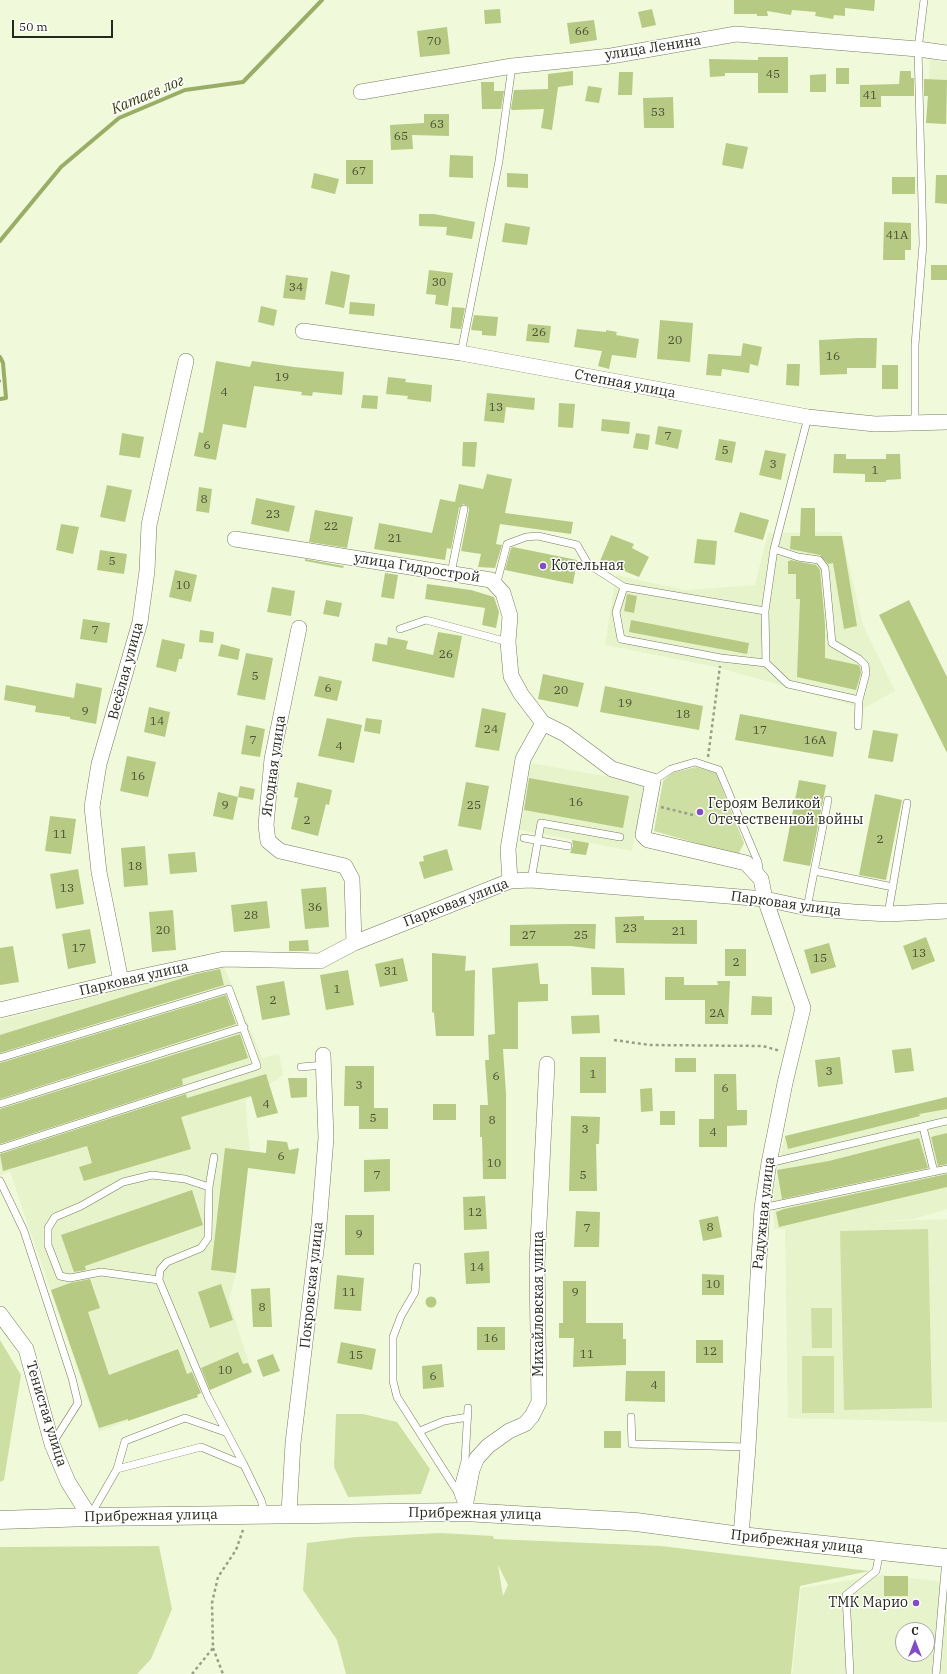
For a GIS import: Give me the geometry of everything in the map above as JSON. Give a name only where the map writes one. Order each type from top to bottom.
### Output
[{"type":"street","name":"улица Ленина","points":[[362,92],[512,66],[611,56],[736,34],[918,49],[947,53]]},
{"type":"street","name":"Степная улица","points":[[303,331],[462,353],[808,418],[875,424],[947,422]]},
{"type":"street","name":"Весёлая улица","points":[[121,981],[98,872],[92,807],[99,764],[140,622],[147,571],[149,525],[186,361]]},
{"type":"street","name":"улица Гидрострой","points":[[235,539],[491,580],[503,593],[510,616],[508,642],[511,676],[521,694],[543,722],[565,734],[612,769],[653,781]]},
{"type":"street","name":"Ягодная улица","points":[[299,628],[272,759],[266,825],[268,841],[280,851],[345,866],[352,879],[354,943]]},
{"type":"street","points":[[510,881],[508,849],[523,759],[543,722]]},
{"type":"street","points":[[653,781],[643,835],[648,840],[746,863],[761,879],[765,899]]},
{"type":"street","name":"Парковая улица","points":[[0,1010],[121,981],[224,959],[320,961],[354,943],[510,881],[531,880],[765,899],[807,908],[888,914],[947,911]]},
{"type":"street","name":"Радужная улица","points":[[741,1536],[748,1447],[762,1208],[769,1163],[803,1008],[765,899]]},
{"type":"street","name":"Покровская улица","points":[[289,1513],[293,1443],[319,1225],[326,1138],[323,1060]]},
{"type":"street","name":"Михайловская улица","points":[[464,1512],[472,1470],[478,1458],[488,1446],[509,1431],[525,1424],[532,1416],[539,1402],[537,1263],[547,1064]]},
{"type":"street","name":"Тенистая улица","points":[[0,1314],[26,1349],[52,1444],[68,1482],[90,1517]]},
{"type":"street","name":"Прибрежная улица","points":[[0,1520],[289,1513],[464,1512],[636,1522],[741,1536],[946,1558]]},
{"type":"lane","points":[[915,423],[915,345],[923,244],[918,49],[924,0]]},
{"type":"lane","points":[[462,353],[499,161],[512,66]]},
{"type":"lane","points":[[766,663],[764,612],[774,549],[808,418]]},
{"type":"lane","points":[[450,573],[464,509]]},
{"type":"lane","points":[[496,586],[507,544],[526,537],[538,536],[577,545],[588,564],[624,587],[764,612]]},
{"type":"lane","points":[[774,549],[798,557],[819,560],[825,568],[832,643],[859,660],[864,665],[866,673],[859,700],[858,726]]},
{"type":"lane","points":[[624,587],[616,612],[622,639],[721,658],[766,663],[788,684],[859,700]]},
{"type":"lane","points":[[400,630],[426,620],[508,642]]},
{"type":"lane","points":[[653,781],[671,768],[695,762],[719,770],[758,862],[761,879]]},
{"type":"lane","points":[[807,908],[828,800]]},
{"type":"lane","points":[[888,914],[907,803]]},
{"type":"lane","points":[[531,880],[542,823],[620,837]]},
{"type":"lane","points":[[524,838],[568,846]]},
{"type":"lane","points":[[814,872],[893,887]]},
{"type":"lane","points":[[0,1058],[229,989],[257,1066],[0,1149]]},
{"type":"lane","points":[[0,1104],[244,1027]]},
{"type":"lane","points":[[301,1068],[323,1060]]},
{"type":"lane","points":[[769,1163],[947,1122]]},
{"type":"lane","points":[[923,1127],[934,1172]]},
{"type":"lane","points":[[214,1157],[209,1187],[208,1238],[201,1248],[167,1262],[160,1270],[159,1280],[208,1397],[261,1500],[257,1514]]},
{"type":"lane","points":[[762,1208],[947,1169]]},
{"type":"lane","points":[[159,1280],[101,1272],[70,1278],[60,1276],[48,1246],[48,1228],[55,1217],[81,1206],[123,1182],[152,1175],[185,1179],[209,1187]]},
{"type":"lane","points":[[0,1181],[24,1231],[72,1378],[78,1403],[52,1444]]},
{"type":"lane","points":[[417,1267],[415,1292],[401,1316],[393,1337],[393,1381],[397,1397],[457,1491],[464,1512]]},
{"type":"lane","points":[[457,1491],[465,1461],[468,1408]]},
{"type":"lane","points":[[420,1431],[444,1421],[468,1417]]},
{"type":"lane","points":[[631,1417],[632,1444],[748,1447]]},
{"type":"lane","points":[[90,1517],[117,1469],[125,1441],[185,1418],[225,1432]]},
{"type":"lane","points":[[117,1469],[201,1447],[244,1465]]},
{"type":"lane","points":[[850,1674],[846,1595],[876,1571],[880,1551]]},
{"type":"lane","points":[[936,1674],[946,1558]]},
{"type":"path","points":[[707,766],[721,658]]},
{"type":"path","points":[[649,804],[693,815]]},
{"type":"path","points":[[614,1040],[650,1045],[763,1046],[792,1055]]},
{"type":"path","points":[[223,1674],[213,1648],[212,1603],[218,1577],[257,1514]]},
{"type":"path","points":[[192,1674],[213,1648]]},
{"type":"shaded area","points":[[930,59],[947,63],[947,124],[926,123]]},
{"type":"shaded area","points":[[841,532],[863,625],[895,691],[866,707],[852,705],[716,667],[605,645],[616,575],[685,590],[755,585],[768,533]]},
{"type":"shaded area","points":[[525,762],[639,782],[643,784],[644,788],[632,851],[515,829]]},
{"type":"shaded area","points":[[696,767],[716,773],[744,843],[738,855],[654,831],[663,781],[672,773]]},
{"type":"shaded area","points":[[223,964],[262,1058],[279,1054],[283,1075],[245,1101],[250,1151],[236,1273],[229,1300],[252,1373],[99,1432],[10,1172],[0,1175],[0,1020]]},
{"type":"shaded area","points":[[947,1097],[947,1209],[914,1219],[869,1222],[947,1219],[947,1422],[788,1418],[785,1229],[774,1229],[772,1195],[785,1136]]},
{"type":"shaded area","points":[[928,1229],[932,1408],[844,1410],[840,1231]]},
{"type":"shaded area","points":[[811,1308],[832,1308],[832,1348],[812,1348]]},
{"type":"shaded area","points":[[0,1340],[21,1375],[4,1480],[0,1482]]},
{"type":"shaded area","points":[[802,1356],[834,1356],[834,1413],[802,1413]]},
{"type":"shaded area","points":[[336,1414],[363,1414],[397,1422],[430,1469],[421,1494],[348,1497],[334,1467]]},
{"type":"shaded area","points":[[441,1533],[493,1536],[494,1539],[661,1546],[869,1571],[800,1586],[791,1674],[346,1674],[337,1640],[303,1590],[307,1543],[356,1537]],"holes":[[[498,1565],[508,1585],[503,1596]]]},
{"type":"shaded area","points":[[159,1546],[172,1609],[151,1659],[137,1674],[0,1674],[0,1547]]},
{"type":"shaded area","points":[[883,1575],[947,1582],[947,1674],[792,1674],[801,1588]]},
{"type":"building","points":[[734,0],[875,0],[874,11],[845,8],[845,16],[834,15],[833,19],[815,16],[816,12],[792,10],[791,15],[767,11],[768,16],[757,16],[757,14],[734,14]]},
{"type":"building","points":[[500,9],[501,23],[485,24],[484,10]]},
{"type":"building","points":[[652,9],[656,25],[642,28],[638,12]]},
{"type":"building","points":[[594,20],[597,40],[570,44],[567,23]]},
{"type":"building","points":[[447,27],[450,54],[420,57],[417,31]]},
{"type":"building","points":[[758,57],[788,57],[788,93],[758,93],[758,73],[725,73],[725,76],[710,77],[709,59],[758,60]]},
{"type":"building","points":[[836,68],[849,68],[849,84],[836,84]]},
{"type":"building","points":[[573,71],[573,85],[558,87],[552,130],[541,128],[544,109],[511,109],[514,90],[548,89],[548,74]]},
{"type":"building","points":[[900,71],[911,71],[911,78],[914,78],[914,96],[881,96],[881,107],[860,107],[860,85],[899,84]]},
{"type":"building","points":[[619,72],[633,72],[632,95],[618,95]]},
{"type":"building","points":[[826,74],[826,92],[810,92],[810,75]]},
{"type":"building","points":[[924,79],[947,80],[946,124],[926,123],[928,96],[924,96]]},
{"type":"building","points":[[481,82],[494,82],[494,91],[504,91],[501,109],[482,109]]},
{"type":"building","points":[[588,86],[602,88],[599,103],[585,101]]},
{"type":"building","points":[[673,97],[674,128],[644,128],[643,98]]},
{"type":"building","points":[[424,114],[449,114],[449,136],[412,135],[413,149],[391,150],[390,125],[424,123]]},
{"type":"building","points":[[726,143],[748,147],[743,169],[722,165]]},
{"type":"building","points":[[450,155],[473,156],[473,178],[449,177]]},
{"type":"building","points":[[346,160],[373,160],[373,184],[346,184]]},
{"type":"building","points":[[314,173],[339,179],[335,194],[311,188]]},
{"type":"building","points":[[507,173],[528,174],[528,188],[507,187]]},
{"type":"building","points":[[936,175],[947,175],[947,204],[935,203]]},
{"type":"building","points":[[892,177],[915,177],[915,194],[892,194]]},
{"type":"building","points":[[419,214],[434,214],[475,222],[472,239],[446,235],[447,227],[419,226]]},
{"type":"building","points":[[884,222],[911,223],[911,250],[905,250],[905,260],[883,260]]},
{"type":"building","points":[[505,223],[530,227],[527,245],[502,242]]},
{"type":"building","points":[[931,265],[947,265],[947,280],[931,280]]},
{"type":"building","points":[[429,270],[453,273],[448,306],[435,304],[436,295],[426,294]]},
{"type":"building","points":[[331,271],[350,275],[344,308],[325,304]]},
{"type":"building","points":[[286,275],[308,278],[305,300],[283,298]]},
{"type":"building","points":[[350,302],[375,304],[374,316],[349,314]]},
{"type":"building","points":[[261,306],[277,310],[274,326],[258,322]]},
{"type":"building","points":[[452,307],[465,308],[461,329],[450,328]]},
{"type":"building","points":[[474,315],[498,317],[496,336],[482,335],[482,331],[471,330]]},
{"type":"building","points":[[660,320],[693,323],[690,362],[657,359]]},
{"type":"building","points":[[528,324],[551,326],[549,343],[526,341]]},
{"type":"building","points":[[577,329],[606,332],[606,330],[617,332],[616,335],[639,339],[636,358],[612,355],[609,369],[598,366],[602,351],[574,347]]},
{"type":"building","points":[[877,338],[876,368],[847,368],[847,374],[820,375],[819,340]]},
{"type":"building","points":[[743,343],[762,347],[758,366],[750,364],[749,373],[722,369],[721,376],[706,375],[708,354],[741,356]]},
{"type":"building","points":[[216,361],[250,367],[252,361],[344,372],[342,395],[313,392],[312,396],[301,395],[302,392],[254,386],[246,428],[223,424],[216,460],[194,456],[199,432],[203,433]]},
{"type":"building","points":[[787,364],[800,364],[799,386],[786,385]]},
{"type":"building","points":[[882,365],[898,365],[898,389],[882,389]]},
{"type":"building","points":[[388,377],[406,379],[405,382],[432,385],[431,402],[407,399],[408,396],[386,394]]},
{"type":"building","points":[[487,393],[535,398],[534,410],[506,407],[504,423],[484,421]]},
{"type":"building","points":[[363,395],[378,396],[377,409],[361,408]]},
{"type":"building","points":[[559,403],[575,404],[573,428],[558,427]]},
{"type":"building","points":[[602,419],[630,422],[629,434],[601,431]]},
{"type":"building","points":[[658,426],[682,430],[678,449],[655,444]]},
{"type":"building","points":[[122,433],[144,437],[140,458],[119,455]]},
{"type":"building","points":[[636,433],[650,435],[648,450],[633,448]]},
{"type":"building","points":[[719,439],[736,442],[732,463],[715,460]]},
{"type":"building","points":[[463,442],[477,442],[475,467],[462,466]]},
{"type":"building","points":[[765,450],[786,454],[781,480],[759,475]]},
{"type":"building","points":[[834,454],[846,454],[846,459],[886,459],[886,454],[900,454],[901,479],[886,480],[886,482],[865,482],[865,474],[833,473]]},
{"type":"building","points":[[487,474],[512,479],[505,513],[573,522],[571,534],[500,524],[496,544],[502,545],[495,568],[478,567],[481,554],[461,551],[469,510],[468,506],[463,504],[459,508],[451,549],[447,548],[445,560],[374,549],[379,523],[432,533],[440,499],[455,502],[459,484],[483,489]]},
{"type":"building","points":[[107,485],[132,490],[125,522],[100,517]]},
{"type":"building","points":[[199,487],[212,489],[209,513],[196,511]]},
{"type":"building","points":[[256,498],[295,506],[289,532],[251,524]]},
{"type":"building","points":[[801,508],[815,508],[815,536],[842,536],[857,626],[844,629],[833,563],[828,564],[820,555],[790,549],[791,536],[800,536]]},
{"type":"building","points":[[315,510],[353,517],[347,548],[309,542]]},
{"type":"building","points":[[740,512],[769,520],[763,540],[734,532]]},
{"type":"building","points":[[61,524],[79,527],[73,554],[56,550]]},
{"type":"building","points":[[611,535],[634,544],[632,548],[649,557],[639,577],[600,561]]},
{"type":"building","points":[[697,539],[717,541],[715,565],[694,563]]},
{"type":"building","name":"Котельная","points":[[513,547],[577,560],[573,584],[505,570],[511,548]]},
{"type":"building","points":[[100,550],[127,554],[124,574],[97,570]]},
{"type":"building","points":[[305,559],[344,566],[343,568],[305,561]]},
{"type":"building","points":[[790,560],[816,565],[820,570],[825,624],[825,658],[858,665],[860,667],[861,673],[856,690],[797,677],[800,599],[796,599],[796,574],[788,574],[788,561]]},
{"type":"building","points":[[175,570],[197,575],[191,602],[169,597]]},
{"type":"building","points":[[385,573],[398,575],[394,599],[381,597]]},
{"type":"building","points":[[427,584],[471,590],[494,597],[499,612],[496,628],[482,625],[485,608],[425,599]]},
{"type":"building","points":[[272,587],[295,591],[291,616],[267,612]]},
{"type":"building","points":[[627,594],[637,596],[634,613],[624,611]]},
{"type":"building","points":[[326,600],[342,603],[339,617],[323,614]]},
{"type":"building","points":[[909,600],[947,677],[947,753],[879,615]]},
{"type":"building","points":[[83,619],[110,623],[107,643],[80,639]]},
{"type":"building","points":[[631,620],[749,643],[747,654],[629,632]]},
{"type":"building","points":[[200,630],[214,632],[213,643],[199,642]]},
{"type":"building","points":[[438,632],[462,636],[454,678],[372,661],[375,643],[387,645],[388,637],[408,641],[406,649],[433,655]]},
{"type":"building","points":[[162,639],[185,644],[182,659],[179,659],[176,672],[156,667]]},
{"type":"building","points":[[221,644],[240,649],[238,660],[218,656]]},
{"type":"building","points":[[246,653],[273,658],[265,700],[237,695]]},
{"type":"building","points":[[543,674],[584,683],[578,707],[538,699]]},
{"type":"building","points":[[319,676],[342,681],[337,701],[314,696]]},
{"type":"building","points":[[76,683],[102,688],[96,724],[70,719],[70,717],[35,712],[36,706],[4,700],[6,685],[74,698]]},
{"type":"building","points":[[605,686],[703,706],[699,730],[600,712]]},
{"type":"building","points":[[149,707],[170,712],[165,737],[144,732]]},
{"type":"building","points":[[482,708],[506,713],[499,751],[475,747]]},
{"type":"building","points":[[740,714],[837,732],[833,757],[735,740]]},
{"type":"building","points":[[327,718],[362,725],[354,763],[318,756]]},
{"type":"building","points":[[366,718],[382,720],[380,734],[364,731]]},
{"type":"building","points":[[246,725],[265,729],[260,757],[241,754]]},
{"type":"building","points":[[873,730],[898,734],[893,762],[868,758]]},
{"type":"building","points":[[127,756],[156,762],[148,797],[120,791]]},
{"type":"building","points":[[529,778],[629,796],[623,828],[524,810]]},
{"type":"building","points":[[799,780],[826,785],[810,866],[783,861]]},
{"type":"building","points":[[297,782],[332,790],[329,805],[326,804],[318,836],[291,829],[298,798],[294,797]]},
{"type":"building","points":[[466,782],[489,786],[481,830],[458,826]]},
{"type":"building","points":[[240,786],[255,789],[253,800],[238,797]]},
{"type":"building","points":[[218,792],[238,797],[233,820],[213,816]]},
{"type":"building","points":[[875,794],[902,800],[886,880],[859,875]]},
{"type":"building","points":[[50,816],[76,819],[71,854],[45,851]]},
{"type":"building","points":[[572,840],[589,843],[586,855],[570,853],[573,846]]},
{"type":"building","points":[[145,846],[148,885],[124,887],[121,848]]},
{"type":"building","points":[[447,849],[453,870],[424,879],[419,862],[424,861],[423,856]]},
{"type":"building","points":[[195,852],[197,872],[170,874],[168,854]]},
{"type":"building","points":[[78,869],[84,904],[56,909],[50,874]]},
{"type":"building","points":[[326,887],[329,927],[305,929],[301,889]]},
{"type":"building","points":[[267,901],[270,928],[234,932],[231,905]]},
{"type":"building","points":[[173,910],[176,950],[152,952],[149,912]]},
{"type":"building","points":[[644,916],[644,920],[697,920],[697,944],[616,943],[615,917]]},
{"type":"building","points":[[596,924],[595,949],[571,946],[510,946],[510,925]]},
{"type":"building","points":[[90,929],[96,963],[68,969],[62,934]]},
{"type":"building","points":[[926,937],[935,961],[912,970],[903,946]]},
{"type":"building","points":[[308,940],[309,951],[289,951],[289,941]]},
{"type":"building","points":[[829,943],[836,967],[811,974],[804,950]]},
{"type":"building","points":[[13,946],[19,982],[0,985],[0,948]]},
{"type":"building","points":[[725,949],[746,949],[746,976],[725,976]]},
{"type":"building","points":[[432,953],[466,956],[465,971],[475,970],[474,1036],[436,1036],[434,1013],[432,1012]]},
{"type":"building","points":[[403,958],[408,981],[380,987],[375,964]]},
{"type":"building","points":[[538,963],[540,984],[548,984],[548,1001],[518,1002],[518,1049],[503,1049],[506,1094],[506,1179],[483,1179],[482,1137],[480,1137],[480,1105],[488,1105],[485,1060],[489,1060],[488,1035],[495,1034],[492,968]]},
{"type":"building","points":[[591,967],[624,968],[625,995],[592,995]]},
{"type":"building","points":[[220,969],[224,985],[0,1053],[0,1035],[196,974]]},
{"type":"building","points":[[348,970],[354,1005],[326,1010],[320,975]]},
{"type":"building","points":[[665,977],[684,977],[684,985],[718,985],[717,981],[730,981],[728,1024],[705,1024],[705,1000],[665,1000]]},
{"type":"building","points":[[284,981],[290,1015],[262,1020],[256,986]]},
{"type":"building","points":[[226,995],[236,1024],[0,1099],[0,1063]]},
{"type":"building","points":[[752,996],[772,997],[772,1015],[751,1015]]},
{"type":"building","points":[[599,1015],[600,1033],[572,1034],[571,1016]]},
{"type":"building","points":[[240,1034],[248,1058],[182,1079],[183,1085],[0,1144],[0,1109]]},
{"type":"building","points":[[911,1048],[914,1071],[895,1073],[892,1050]]},
{"type":"building","points":[[580,1057],[606,1057],[606,1093],[580,1093]]},
{"type":"building","points":[[840,1057],[843,1084],[818,1087],[815,1060]]},
{"type":"building","points":[[675,1058],[696,1058],[696,1072],[675,1072]]},
{"type":"building","points":[[345,1066],[374,1066],[374,1108],[388,1108],[388,1129],[359,1129],[359,1106],[344,1106]]},
{"type":"building","points":[[266,1074],[278,1113],[257,1118],[251,1096],[181,1117],[191,1149],[84,1181],[79,1167],[92,1163],[87,1146],[3,1171],[0,1154],[186,1094],[187,1098]]},
{"type":"building","points":[[714,1074],[736,1074],[737,1110],[747,1110],[747,1125],[727,1126],[727,1147],[699,1147],[699,1119],[714,1119]]},
{"type":"building","points":[[288,1078],[307,1078],[307,1097],[291,1098]]},
{"type":"building","points":[[652,1088],[653,1111],[641,1112],[640,1089]]},
{"type":"building","points":[[947,1097],[947,1109],[919,1114],[920,1116],[788,1149],[785,1136]]},
{"type":"building","points":[[433,1104],[456,1104],[456,1120],[433,1120]]},
{"type":"building","points":[[660,1111],[675,1111],[675,1125],[660,1125]]},
{"type":"building","points":[[571,1116],[600,1117],[599,1144],[596,1144],[597,1191],[569,1191]]},
{"type":"building","points":[[947,1133],[947,1164],[938,1166],[931,1137]]},
{"type":"building","points":[[919,1138],[928,1168],[782,1199],[777,1170],[829,1161]]},
{"type":"building","points":[[267,1140],[287,1142],[289,1150],[299,1148],[295,1174],[248,1168],[236,1273],[211,1270],[225,1148],[266,1153]]},
{"type":"building","points":[[390,1159],[390,1191],[364,1192],[364,1160]]},
{"type":"building","points":[[947,1174],[947,1187],[779,1227],[776,1212],[784,1209]]},
{"type":"building","points":[[192,1190],[203,1225],[85,1266],[86,1270],[74,1272],[61,1235]]},
{"type":"building","points":[[485,1196],[487,1229],[464,1230],[463,1197]]},
{"type":"building","points":[[576,1211],[600,1212],[599,1247],[574,1247]]},
{"type":"building","points":[[345,1215],[374,1215],[374,1255],[345,1255]]},
{"type":"building","points":[[718,1216],[722,1237],[703,1241],[699,1220]]},
{"type":"building","points":[[489,1251],[490,1283],[466,1284],[464,1253]]},
{"type":"building","points":[[702,1274],[724,1275],[724,1295],[702,1295]]},
{"type":"building","points":[[337,1275],[364,1278],[361,1311],[334,1309]]},
{"type":"building","points":[[90,1279],[100,1308],[88,1312],[109,1375],[178,1349],[187,1374],[192,1372],[201,1393],[197,1395],[198,1397],[128,1421],[128,1419],[99,1428],[51,1290],[70,1283]]},
{"type":"building","points":[[563,1281],[586,1281],[586,1323],[623,1323],[623,1339],[626,1339],[626,1365],[573,1367],[574,1338],[559,1338],[559,1323],[563,1323]]},
{"type":"building","points":[[221,1284],[233,1320],[210,1328],[198,1292]]},
{"type":"building","points":[[270,1288],[272,1327],[253,1327],[251,1289]]},
{"type":"building","points":[[431,1296],[435,1298],[437,1302],[435,1306],[431,1308],[427,1306],[425,1302],[427,1298]]},
{"type":"building","points":[[477,1327],[505,1327],[505,1350],[477,1350]]},
{"type":"building","points":[[696,1340],[723,1340],[723,1363],[696,1363]]},
{"type":"building","points":[[341,1342],[376,1349],[372,1370],[337,1363]]},
{"type":"building","points":[[238,1352],[243,1364],[248,1363],[252,1372],[210,1390],[201,1368]]},
{"type":"building","points":[[273,1354],[280,1371],[263,1377],[257,1360]]},
{"type":"building","points":[[442,1364],[444,1387],[423,1389],[422,1366]]},
{"type":"building","points":[[626,1371],[665,1371],[665,1402],[625,1401]]},
{"type":"building","points":[[604,1431],[621,1431],[621,1448],[604,1448]]},
{"type":"building","points":[[884,1576],[908,1576],[908,1596],[884,1596]]},
{"type":"waterway","name":"Катаев лог","points":[[0,241],[61,167],[119,118],[185,90],[243,82],[322,0]]},
{"type":"waterway","name":"Катаев лог","points":[[0,357],[3,363],[6,398],[0,399]]},
{"type":"place","name":"Котельная","points":[[543,566]]},
{"type":"place","name":"Героям Великой Отечественной войны","points":[[700,812]]},
{"type":"place","name":"ТМК Марио","points":[[916,1603]]}]
